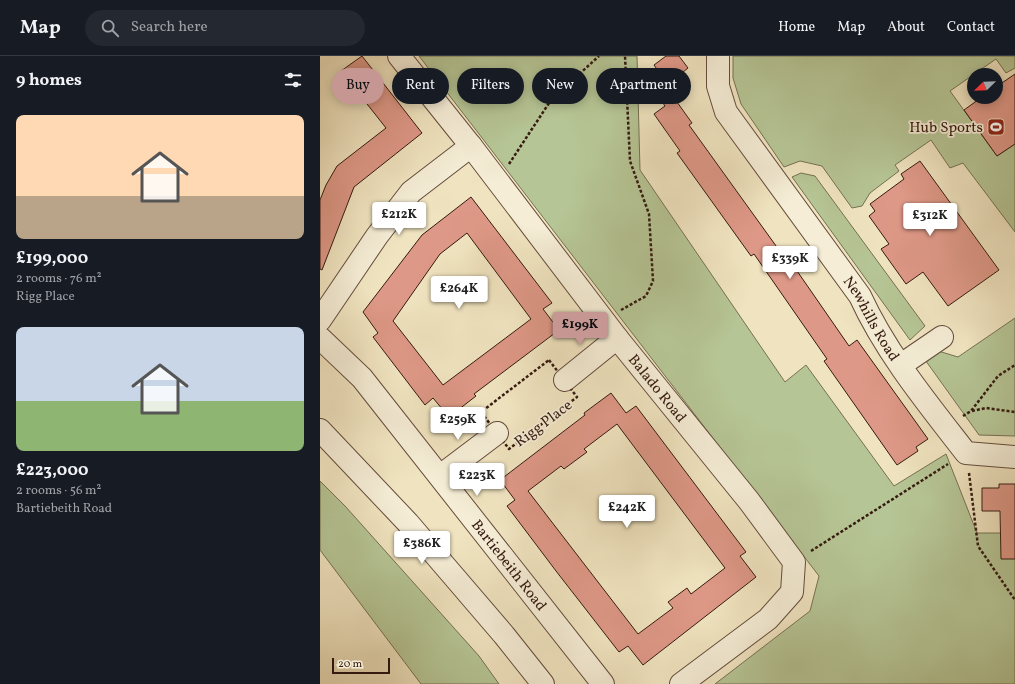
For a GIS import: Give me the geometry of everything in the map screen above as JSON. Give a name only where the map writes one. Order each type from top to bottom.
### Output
[{"type":"street","name":"Balado Road","points":[[399,56],[471,146],[602,319],[749,501],[794,562]]},
{"type":"street","name":"Newhills Road","points":[[718,56],[718,86],[726,112],[860,296],[874,325],[901,365],[966,453]]},
{"type":"street","points":[[320,320],[377,236],[411,192],[471,146]]},
{"type":"street","points":[[901,365],[942,337]]},
{"type":"street","name":"Bartiebeith Road","points":[[320,338],[362,378],[604,684]]},
{"type":"street","name":"Rigg Place","points":[[565,380],[617,338]]},
{"type":"street","points":[[320,430],[408,523],[504,635],[543,684]]},
{"type":"street","name":"Rigg Place","points":[[440,476],[497,433]]},
{"type":"street","points":[[966,453],[1015,458]]},
{"type":"street","points":[[681,684],[768,619],[792,592],[794,562]]},
{"type":"path","points":[[498,181],[551,100],[599,56]]},
{"type":"path","points":[[602,319],[646,296],[653,281],[649,214],[630,161],[625,56]]},
{"type":"path","name":"Rigg Place","points":[[549,360],[577,397],[509,449],[497,433],[481,412],[549,360]]},
{"type":"path","points":[[947,428],[971,411],[998,376],[1015,365]]},
{"type":"path","points":[[971,411],[986,408],[1015,412]]},
{"type":"path","points":[[794,562],[966,453],[978,546],[1015,600]]},
{"type":"green space","points":[[419,56],[637,56],[637,68],[596,68],[596,104],[638,104],[640,170],[785,382],[806,365],[894,486],[946,454],[977,533],[1015,533],[1015,684],[715,684],[810,611],[819,576],[449,95],[449,68],[428,68]]},
{"type":"green space","points":[[733,56],[1015,56],[1015,68],[1006,73],[996,59],[983,68],[967,68],[967,79],[950,91],[997,156],[1015,144],[1015,232],[963,163],[950,168],[931,140],[895,165],[899,171],[870,193],[862,206],[852,208],[822,166],[800,161],[784,167],[741,104],[733,78]]},
{"type":"green space","points":[[801,173],[815,176],[925,326],[910,340],[792,177]]},
{"type":"green space","points":[[1015,318],[1015,436],[979,435],[923,357],[935,350],[958,357]]},
{"type":"green space","points":[[320,481],[345,506],[479,656],[499,684],[421,684],[320,550]]},
{"type":"building","points":[[362,56],[371,68],[345,68]]},
{"type":"building","points":[[666,56],[679,56],[688,68],[656,68],[654,65]]},
{"type":"building","name":"Hub Sports","points":[[1015,74],[1015,144],[997,156],[964,110],[972,104],[1003,104],[1003,82]]},
{"type":"building","points":[[384,84],[392,94],[392,104],[399,104],[422,133],[354,187],[322,270],[320,269],[320,200],[326,185],[337,166],[386,128],[367,104],[384,104]]},
{"type":"building","points":[[664,104],[678,104],[692,123],[689,125],[784,257],[786,255],[849,346],[857,340],[928,439],[916,447],[918,451],[897,465],[824,361],[827,359],[754,254],[751,256],[677,153],[680,151],[654,114],[665,106]]},
{"type":"building","points":[[920,161],[999,270],[948,306],[923,272],[906,284],[881,249],[889,244],[869,216],[875,211],[870,204],[904,179],[901,174]]},
{"type":"building","points":[[471,197],[552,303],[543,309],[559,330],[474,394],[476,396],[449,417],[433,398],[425,405],[373,337],[378,333],[363,312],[422,235]],"holes":[[[467,233],[531,319],[443,385],[393,321],[440,254]]]},
{"type":"building","points":[[611,393],[626,413],[636,406],[746,552],[740,556],[756,577],[643,665],[628,646],[619,652],[556,571],[507,506],[515,500],[500,480],[585,415],[584,413]],"holes":[[[617,424],[725,568],[691,594],[687,588],[668,602],[673,608],[638,634],[528,491],[561,466],[564,469],[587,452],[584,449]]]},
{"type":"building","points":[[999,484],[1015,484],[1015,559],[1001,559],[1000,511],[982,511],[982,488],[999,488]]},
{"type":"place","name":"Hub Sports","points":[[996,127]]}]
